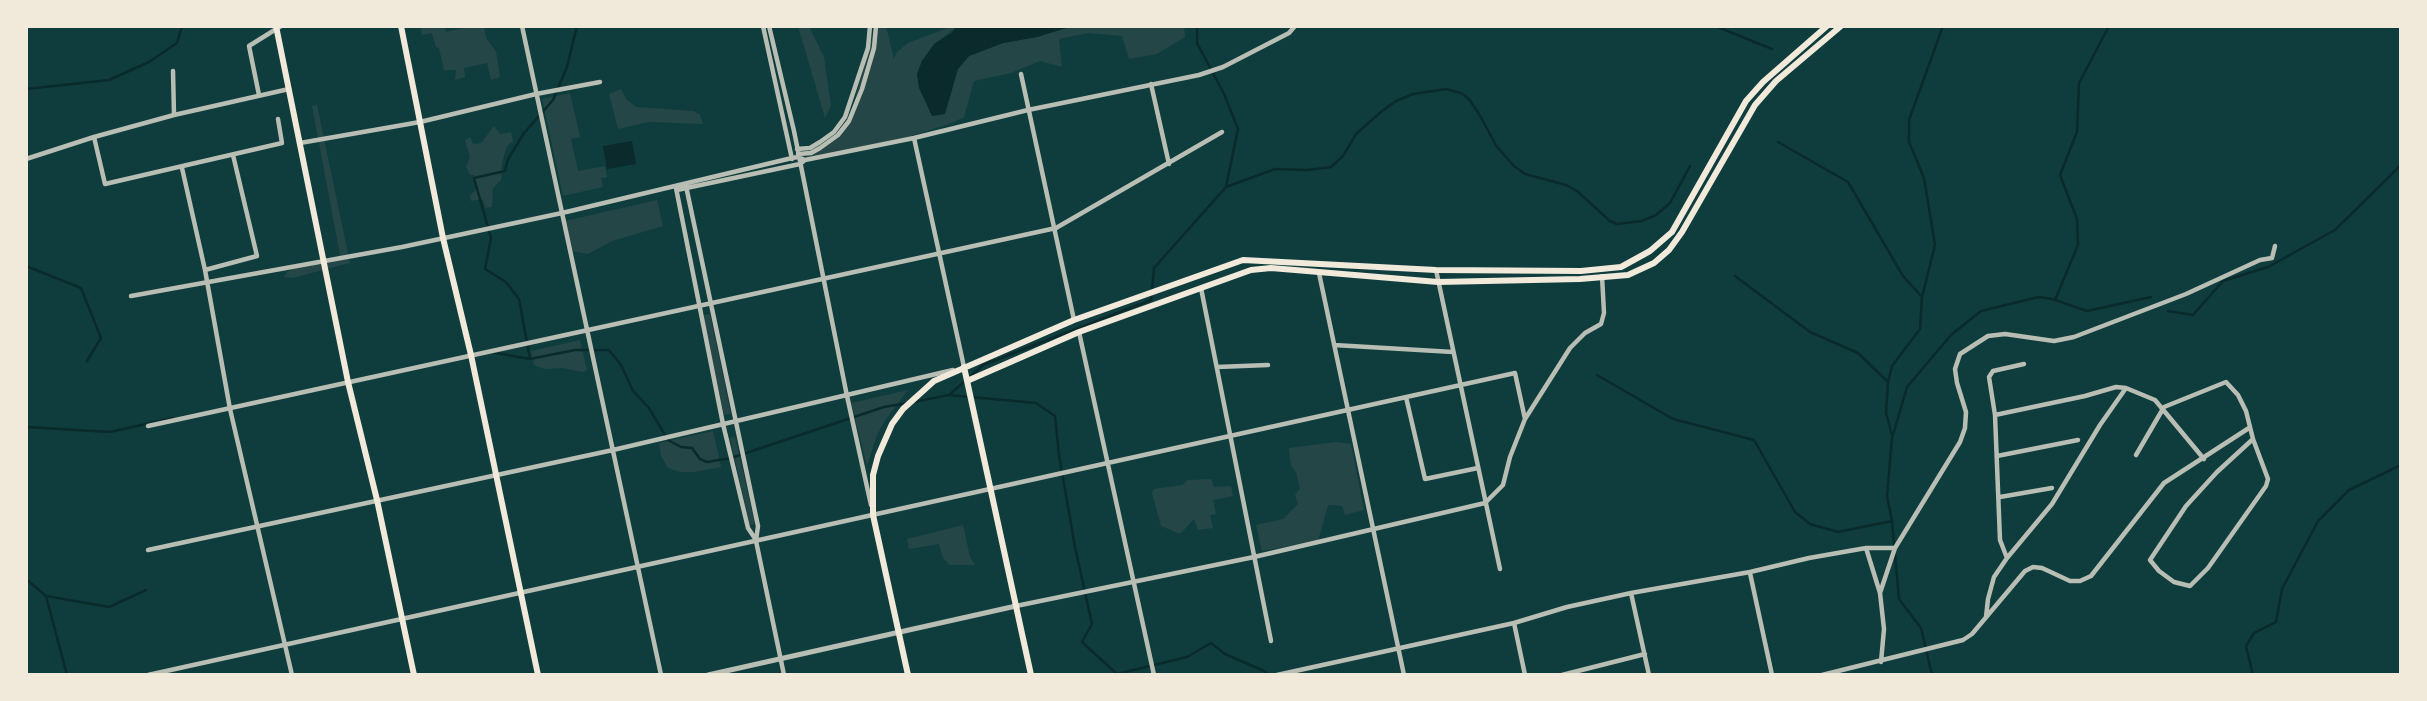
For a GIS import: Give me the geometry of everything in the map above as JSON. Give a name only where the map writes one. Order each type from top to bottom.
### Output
[{"type":"main road","points":[[401,26],[443,238],[471,355],[538,675]]},
{"type":"main road","points":[[908,675],[873,515],[873,475],[892,424],[903,409],[934,381],[1074,320],[1243,260],[1436,270],[1581,271],[1621,267],[1637,260],[1671,232],[1746,100],[1827,26]]},
{"type":"main road","points":[[967,381],[1079,332],[1251,270],[1271,268],[1438,282],[1629,275],[1654,263],[1669,250],[1755,105],[1776,81],[1841,26]]},
{"type":"main road","points":[[277,27],[348,382],[377,500],[414,675]]},
{"type":"main road","points":[[1746,100],[1755,105]]},
{"type":"main road","points":[[964,367],[1031,675]]},
{"type":"street","points":[[522,26],[661,675]]},
{"type":"street","points":[[763,26],[798,158],[873,515]]},
{"type":"street","points":[[769,26],[778,79],[798,158]]},
{"type":"street","points":[[798,158],[834,132],[845,117],[868,48],[870,26]]},
{"type":"street","points":[[798,158],[820,148],[838,135],[849,121],[874,48],[876,26]]},
{"type":"street","points":[[131,296],[443,238],[798,158],[914,138],[1028,110],[1199,75],[1223,67],[1289,33],[1295,26]]},
{"type":"street","points":[[259,95],[249,46],[277,27]]},
{"type":"street","points":[[173,71],[174,115]]},
{"type":"street","points":[[1021,74],[1074,320]]},
{"type":"street","points":[[300,143],[420,122],[536,94],[600,82]]},
{"type":"street","points":[[1151,84],[1169,164]]},
{"type":"street","points":[[26,159],[174,115],[289,89]]},
{"type":"street","points":[[94,137],[105,184],[282,143],[278,119]]},
{"type":"street","points":[[148,426],[1056,228],[1222,132]]},
{"type":"street","points":[[148,550],[612,450],[964,367],[914,138]]},
{"type":"street","points":[[205,270],[257,256],[233,155]]},
{"type":"street","points":[[182,167],[205,270],[230,408],[292,675]]},
{"type":"street","points":[[685,185],[758,526],[756,541],[784,675]]},
{"type":"street","points":[[676,187],[723,424],[748,528],[756,541]]},
{"type":"street","points":[[1880,593],[1895,548],[1961,442],[1966,412],[1955,369],[1960,354],[1988,336],[2005,334],[2054,341],[2074,337],[2186,294],[2260,260],[2272,258],[2275,246]]},
{"type":"street","points":[[708,675],[1016,606],[1254,557],[1485,503],[1503,485],[1510,457],[1525,419],[1570,348],[1585,333],[1601,324],[1605,313],[1602,269]]},
{"type":"street","points":[[1436,270],[1500,569]]},
{"type":"street","points":[[1319,273],[1404,675]]},
{"type":"street","points":[[1200,287],[1271,641]]},
{"type":"street","points":[[1079,332],[1154,675]]},
{"type":"street","points":[[1335,345],[1453,352]]},
{"type":"street","points":[[2007,558],[2000,540],[1995,415],[1989,377],[1993,371],[2024,364]]},
{"type":"street","points":[[1216,367],[1268,365]]},
{"type":"street","points":[[148,675],[1515,373],[1525,419]]},
{"type":"street","points":[[2136,455],[2164,407],[2226,382],[2238,395],[2246,411],[2249,428],[2268,480],[2208,568],[2190,586],[2174,582],[2150,561],[2186,506],[2217,472],[2253,439]]},
{"type":"street","points":[[1995,415],[2116,387],[2126,388],[2155,400],[2164,407],[2204,459]]},
{"type":"street","points":[[1986,617],[1994,577],[2052,504],[2126,388]]},
{"type":"street","points":[[1406,397],[1425,479],[1478,468]]},
{"type":"street","points":[[1822,675],[1963,640],[1972,634],[2025,570],[2033,567],[2042,568],[2070,581],[2080,581],[2091,576],[2164,483],[2249,428]]},
{"type":"street","points":[[1997,456],[2078,440]]},
{"type":"street","points":[[2000,497],[2052,488]]},
{"type":"street","points":[[1277,675],[1631,593],[1866,548],[1895,548]]},
{"type":"street","points":[[1866,548],[1880,593],[1884,629],[1881,662]]},
{"type":"street","points":[[1750,572],[1772,675]]},
{"type":"street","points":[[1631,593],[1649,675]]},
{"type":"street","points":[[1514,622],[1525,675]]},
{"type":"street","points":[[1562,675],[1645,653]]},
{"type":"shaded area","points":[[420,26],[444,26],[446,32],[484,26],[486,38],[496,51],[500,77],[491,80],[487,63],[464,68],[465,77],[455,80],[456,70],[444,70],[432,33],[422,35]]},
{"type":"shaded area","points":[[798,26],[809,26],[824,57],[831,106],[825,118]]},
{"type":"shaded area","points":[[886,26],[894,59],[897,52],[908,43],[958,26],[934,44],[917,74],[919,88],[951,95],[952,82],[958,69],[969,56],[1003,43],[1037,37],[1073,26],[1184,26],[1185,37],[1157,54],[1129,59],[1122,36],[1088,33],[1059,39],[1062,67],[1040,61],[1011,73],[974,81],[964,117],[952,123],[908,137],[806,158],[805,153],[826,145],[848,123],[875,28]]},
{"type":"shaded area","points":[[956,26],[1073,26],[1037,37],[1003,43],[969,56],[958,69],[945,114],[932,116],[919,88],[917,74],[934,44],[952,33]]},
{"type":"shaded area","points":[[621,89],[626,99],[636,107],[694,111],[700,115],[703,124],[648,122],[618,129],[609,94]]},
{"type":"shaded area","points":[[570,93],[580,137],[571,139],[578,171],[605,166],[607,177],[601,178],[603,187],[563,196],[542,99]]},
{"type":"shaded area","points":[[317,105],[350,263],[292,278],[284,277],[288,271],[323,264],[340,255],[312,106]]},
{"type":"shaded area","points":[[494,126],[500,134],[511,132],[513,141],[507,146],[501,180],[493,188],[492,207],[486,208],[482,199],[471,201],[470,195],[476,190],[474,175],[470,175],[466,167],[470,157],[465,140],[470,137],[473,144],[481,143]]},
{"type":"shaded area","points":[[632,141],[636,164],[607,169],[603,146]]},
{"type":"shaded area","points":[[657,200],[663,226],[612,241],[588,254],[572,251],[565,221]]},
{"type":"shaded area","points":[[710,314],[731,414],[724,415],[703,315]]},
{"type":"shaded area","points":[[580,340],[587,370],[545,369],[534,365],[531,351]]},
{"type":"shaded area","points":[[908,390],[877,435],[867,466],[851,403]]},
{"type":"shaded area","points":[[713,431],[721,467],[695,472],[680,472],[668,468],[661,456],[659,443]]},
{"type":"shaded area","points":[[735,437],[755,524],[750,525],[730,438]]},
{"type":"shaded area","points":[[1336,442],[1351,444],[1364,510],[1345,515],[1342,506],[1328,505],[1318,541],[1262,551],[1256,525],[1283,519],[1298,504],[1295,494],[1300,489],[1296,472],[1291,466],[1289,448]]},
{"type":"shaded area","points":[[1211,479],[1214,487],[1231,486],[1233,496],[1213,500],[1216,514],[1210,515],[1213,528],[1198,530],[1194,519],[1180,534],[1161,526],[1152,493],[1154,489],[1182,485],[1188,480]]},
{"type":"shaded area","points":[[963,525],[970,557],[975,565],[950,565],[943,558],[939,544],[909,549],[907,539]]},
{"type":"waterway","points":[[26,89],[109,80],[149,62],[177,43],[182,26]]},
{"type":"waterway","points":[[530,359],[519,299],[506,282],[485,269],[491,238],[474,178],[505,171],[508,159],[524,133],[553,100],[567,67],[577,26]]},
{"type":"waterway","points":[[1197,26],[1197,43],[1224,94],[1238,129],[1226,187]]},
{"type":"waterway","points":[[1715,26],[1772,49]]},
{"type":"waterway","points":[[1892,435],[1886,413],[1888,382],[1892,366],[1920,329],[1922,297],[1935,245],[1924,178],[1909,142],[1909,120],[1943,26]]},
{"type":"waterway","points":[[2055,300],[2078,245],[2077,219],[2060,175],[2077,132],[2079,83],[2109,26]]},
{"type":"waterway","points":[[970,377],[983,365],[1151,300],[1154,268],[1226,187],[1275,169],[1307,170],[1331,167],[1343,156],[1356,134],[1396,101],[1413,94],[1446,89],[1461,93],[1469,99],[1497,147],[1514,166],[1525,174],[1566,185],[1577,191],[1610,221],[1617,224],[1642,221],[1656,215],[1670,203],[1690,166]]},
{"type":"waterway","points":[[1778,142],[1848,182],[1903,276],[1922,297]]},
{"type":"waterway","points":[[2168,311],[2193,315],[2223,281],[2268,267],[2335,230],[2401,165]]},
{"type":"waterway","points":[[26,266],[81,288],[101,338],[87,361]]},
{"type":"waterway","points":[[1735,276],[1810,332],[1858,353],[1888,382]]},
{"type":"waterway","points":[[1932,675],[1921,628],[1899,599],[1887,496],[1892,438],[1907,387],[1951,335],[1981,311],[2039,297],[2087,311],[2151,297]]},
{"type":"waterway","points":[[491,352],[530,359],[575,350],[609,350],[621,365],[633,391],[649,408],[668,440],[681,447],[692,448],[700,459],[707,462],[731,458],[884,407],[908,403]]},
{"type":"waterway","points":[[1597,375],[1673,419],[1754,440],[1795,512],[1810,524],[1838,532],[1892,521]]},
{"type":"waterway","points":[[949,395],[965,381]]},
{"type":"waterway","points":[[914,402],[949,395],[1036,403],[1055,416],[1075,547],[1092,624],[1082,642],[1117,674],[1187,657],[1211,643],[1225,654],[1269,675]]},
{"type":"waterway","points":[[26,427],[110,432],[173,418]]},
{"type":"waterway","points":[[2253,675],[2246,646],[2254,633],[2276,622],[2282,589],[2318,521],[2349,490],[2401,465]]},
{"type":"waterway","points":[[26,579],[46,596],[67,675]]},
{"type":"waterway","points":[[46,596],[109,607],[146,590]]}]
